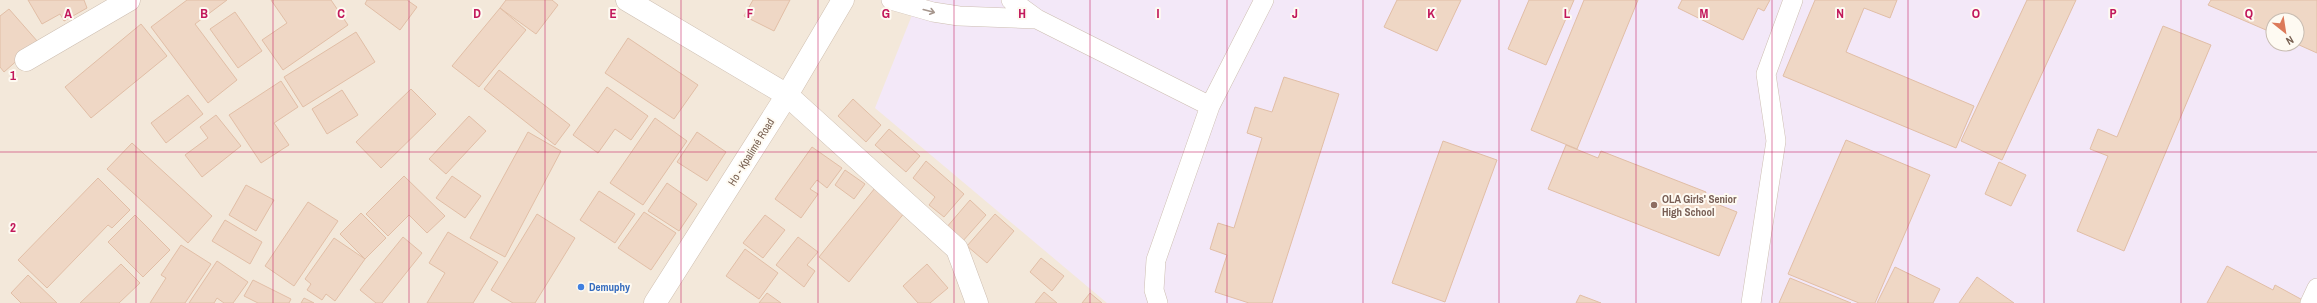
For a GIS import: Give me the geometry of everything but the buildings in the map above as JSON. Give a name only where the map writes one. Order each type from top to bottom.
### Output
[{"type":"street","points":[[26,60],[129,0]]},
{"type":"street","points":[[627,0],[787,95],[958,249],[977,303]]},
{"type":"street","name":"Ho - Kpalimé Road","points":[[655,303],[787,95],[843,0]]},
{"type":"lane","points":[[892,0],[933,12],[959,16],[1037,19]]},
{"type":"lane","points":[[1011,0],[1037,19],[1210,106]]},
{"type":"lane","points":[[1158,303],[1154,290],[1156,260],[1210,106],[1264,0]]},
{"type":"lane","points":[[1751,303],[1776,140],[1766,74],[1793,0]]},
{"type":"lane","points":[[2310,303],[2317,288]]},
{"type":"shaded area","points":[[0,0],[2317,0],[2317,303],[0,303]]},
{"type":"shaded area","name":"OLA Girls' Senior High School","points":[[918,0],[2317,0],[2317,303],[1107,303],[875,108]]},
{"type":"place","name":"OLA Girls' Senior High School","points":[[1654,205]]},
{"type":"place","name":"Demuphy","points":[[581,287]]}]
